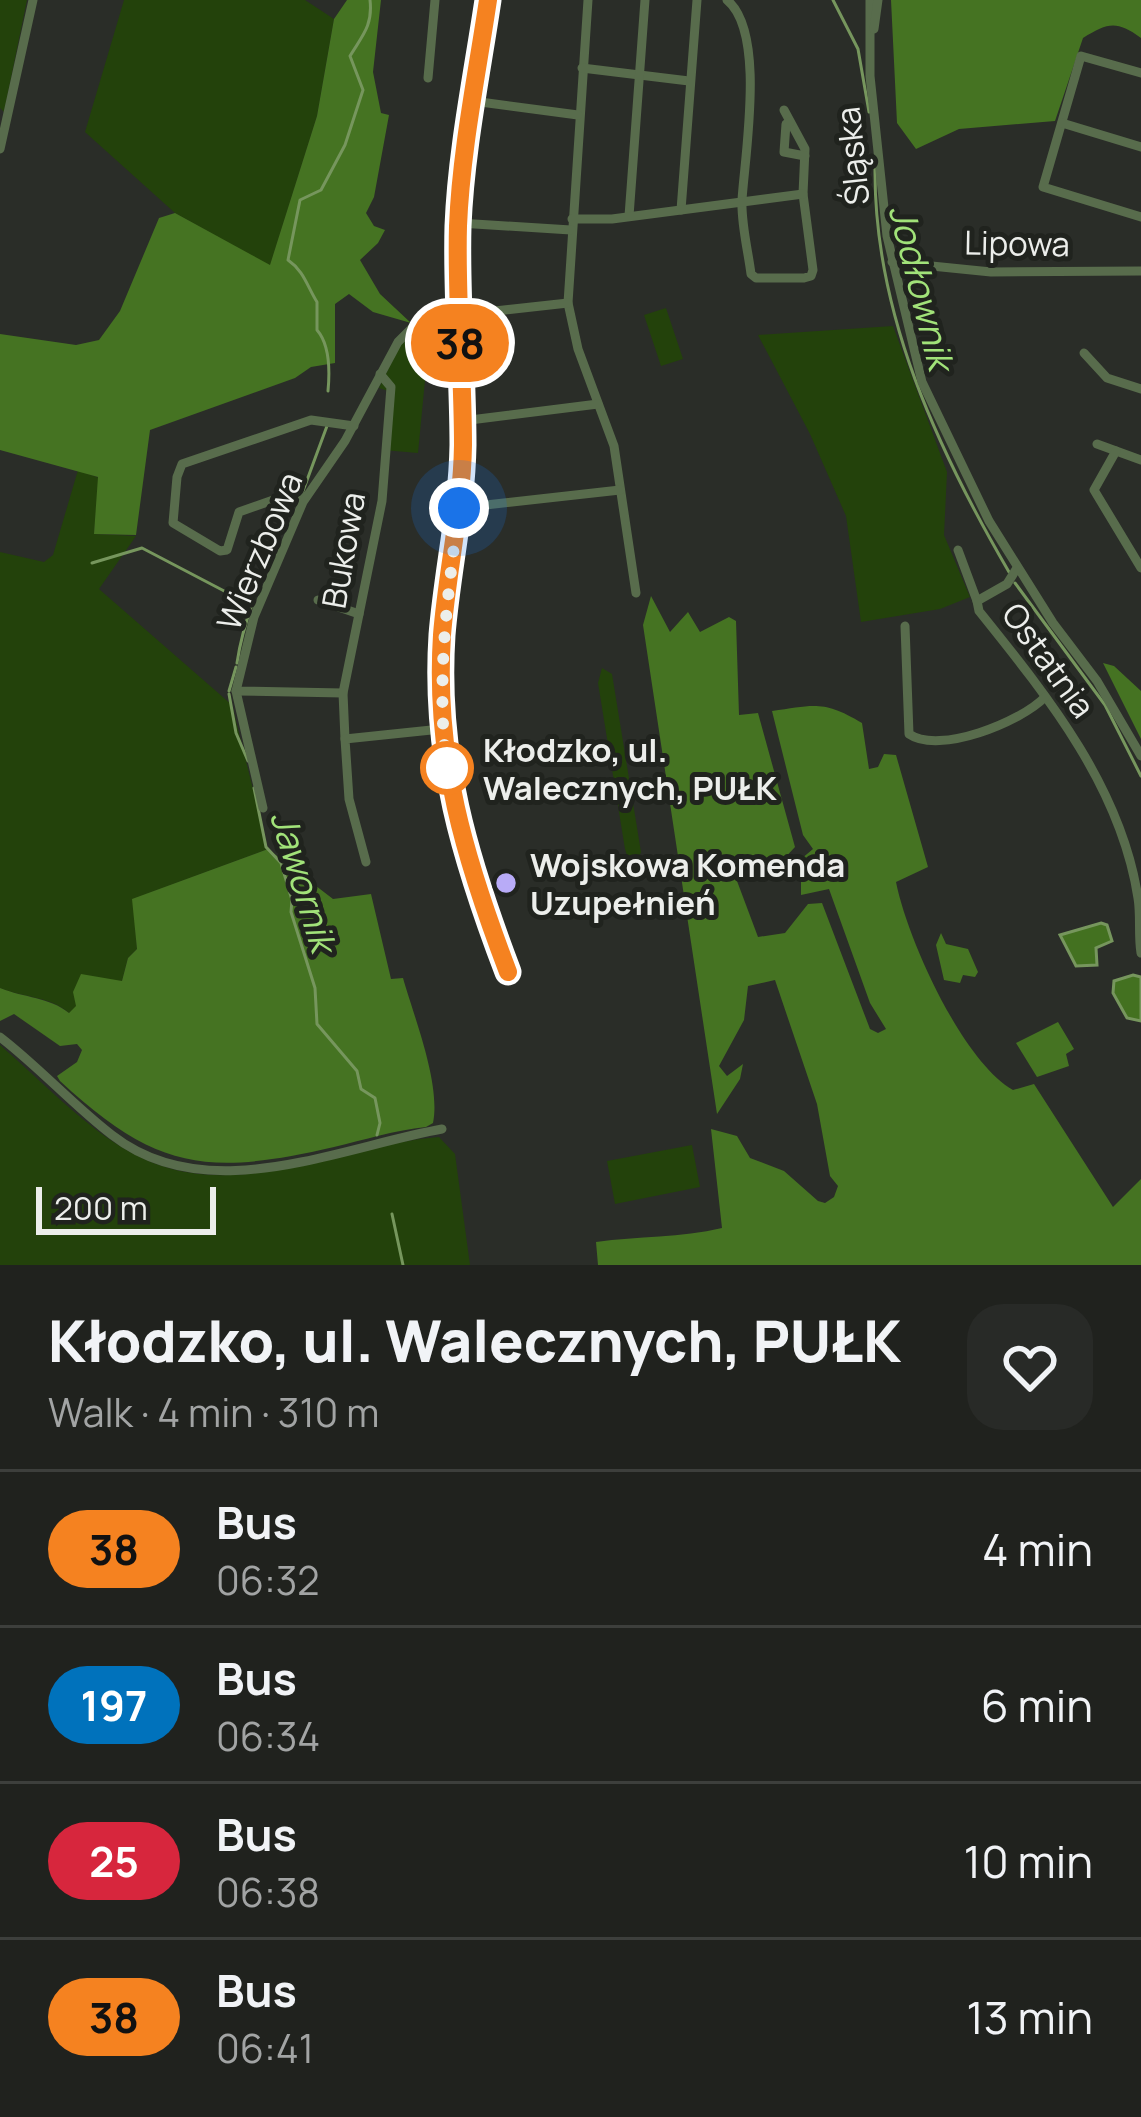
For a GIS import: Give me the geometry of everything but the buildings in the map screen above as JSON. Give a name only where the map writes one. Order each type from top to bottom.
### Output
[{"type":"street","points":[[0,149],[33,0]]},
{"type":"street","points":[[428,78],[435,0]]},
{"type":"street","points":[[488,0],[458,224],[462,421],[459,508],[442,630],[441,729],[469,869],[508,972]]},
{"type":"street","points":[[588,0],[568,303],[578,349],[614,446],[636,593]]},
{"type":"street","points":[[629,216],[645,0]]},
{"type":"street","points":[[680,210],[697,0]]},
{"type":"street","points":[[728,0],[741,16],[751,77],[742,203],[751,274],[756,278],[812,276],[803,194],[805,148],[784,110]]},
{"type":"street","name":"Śląska","points":[[874,0],[870,76],[892,262],[922,382],[989,521],[1097,681],[1141,756]]},
{"type":"street","points":[[1141,73],[1081,56],[1043,187],[1141,217]]},
{"type":"street","points":[[582,68],[689,81]]},
{"type":"street","points":[[473,101],[578,115]]},
{"type":"street","points":[[790,122],[784,152],[805,156]]},
{"type":"street","points":[[1062,123],[1141,147]]},
{"type":"street","points":[[458,224],[572,224],[803,194]]},
{"type":"street","name":"Lipowa","points":[[892,262],[979,272],[1141,271]]},
{"type":"street","name":"Wierzbowa","points":[[236,691],[254,617],[306,497],[353,425],[398,342],[413,327],[459,316],[568,303]]},
{"type":"street","points":[[1084,352],[1107,378],[1141,389]]},
{"type":"street","name":"Bukowa","points":[[366,862],[350,799],[343,693],[382,502],[391,387],[380,374]]},
{"type":"street","points":[[462,421],[598,404]]},
{"type":"street","points":[[306,497],[293,493],[239,512],[227,550],[220,551],[173,524],[182,464],[311,420],[353,425]]},
{"type":"street","points":[[1097,444],[1141,460]]},
{"type":"street","points":[[1117,451],[1094,490],[1141,568]]},
{"type":"street","points":[[459,508],[620,490]]},
{"type":"street","name":"Ostatnia","points":[[958,550],[980,611],[1045,698],[1110,798],[1139,901],[1141,953]]},
{"type":"street","name":"Ostatnia","points":[[977,601],[1006,584],[1017,568]]},
{"type":"street","points":[[318,600],[359,614]]},
{"type":"street","points":[[905,626],[909,734],[913,739],[926,743],[983,730],[1030,712],[1045,698]]},
{"type":"street","points":[[263,808],[236,691],[343,693]]},
{"type":"street","points":[[345,740],[441,729]]},
{"type":"street","points":[[0,1037],[114,1136],[188,1170],[247,1172],[442,1129]]},
{"type":"shaded area","points":[[0,0],[27,0],[4,112],[0,108]]},
{"type":"shaded area","points":[[124,0],[305,0],[334,19],[317,116],[270,266],[175,213],[85,132]]},
{"type":"shaded area","points":[[347,0],[381,0],[373,72],[381,113],[389,115],[374,197],[366,213],[374,226],[385,230],[360,260],[380,294],[411,323],[373,312],[349,294],[335,304],[335,363],[311,367],[295,378],[150,430],[136,535],[94,534],[98,477],[0,450],[0,334],[76,345],[99,340],[120,311],[159,218],[175,213],[270,265],[317,116],[334,19]]},
{"type":"shaded area","points":[[891,0],[1141,0],[1141,38],[1112,26],[1083,38],[1055,121],[959,129],[916,149],[897,123]]},
{"type":"shaded area","points":[[666,308],[683,359],[661,366],[644,315]]},
{"type":"shaded area","points":[[893,326],[947,472],[944,535],[970,597],[940,609],[861,622],[846,516],[758,335]]},
{"type":"shaded area","points":[[420,327],[428,349],[418,453],[383,450],[388,391],[379,388],[401,343]]},
{"type":"shaded area","points":[[78,470],[99,478],[94,534],[136,536],[99,589],[232,705],[268,849],[133,899],[137,949],[128,958],[122,981],[69,1013],[45,1000],[0,988],[0,552],[44,562],[53,555]]},
{"type":"shaded area","points":[[651,596],[670,632],[688,612],[700,632],[729,617],[736,621],[739,715],[758,713],[795,847],[781,862],[734,873],[758,937],[785,933],[808,904],[822,903],[870,1029],[878,1033],[886,1029],[870,1003],[829,889],[801,895],[801,859],[813,849],[803,835],[772,711],[809,706],[838,711],[862,723],[869,769],[878,767],[884,754],[896,755],[928,867],[896,882],[924,965],[956,1026],[994,1075],[1013,1090],[1034,1084],[1113,1207],[1141,1179],[1141,1265],[598,1265],[596,1242],[722,1228],[711,1129],[737,1136],[750,1158],[784,1171],[818,1201],[825,1203],[834,1197],[838,1186],[830,1176],[817,1104],[775,980],[748,986],[744,1020],[719,1066],[727,1076],[743,1064],[740,1079],[717,1114],[643,625]]},
{"type":"shaded area","points":[[1103,663],[1114,666],[1141,691],[1141,739]]},
{"type":"shaded area","points":[[602,668],[612,674],[641,852],[637,862],[628,859],[625,849],[598,683]]},
{"type":"shaded area","points":[[268,849],[333,899],[371,894],[391,979],[403,978],[425,1050],[433,1089],[433,1123],[252,1162],[186,1159],[126,1133],[60,1081],[57,1076],[77,1062],[82,1050],[77,1044],[60,1046],[14,1014],[0,1021],[0,988],[69,1013],[76,1006],[73,992],[81,974],[122,981],[128,958],[137,949],[132,899]]},
{"type":"shaded area","points":[[1107,925],[1112,941],[1096,948],[1097,965],[1076,966],[1060,935]]},
{"type":"shaded area","points":[[941,933],[946,944],[968,949],[978,972],[975,977],[963,975],[960,983],[944,980],[936,945]]},
{"type":"shaded area","points":[[1141,977],[1141,1021],[1127,1018],[1113,993],[1114,981]]},
{"type":"shaded area","points":[[1058,1022],[1074,1049],[1066,1054],[1069,1066],[1037,1077],[1016,1043]]},
{"type":"shaded area","points":[[0,1045],[96,1130],[126,1150],[195,1174],[237,1175],[286,1168],[439,1137],[455,1154],[470,1265],[0,1265]]},
{"type":"shaded area","points":[[692,1145],[700,1187],[615,1204],[607,1161]]},
{"type":"waterway","name":"Jawornik","points":[[328,391],[328,358],[317,330],[317,302],[288,260],[300,200],[321,190],[345,145],[363,90],[350,56],[368,24],[370,0]]},
{"type":"waterway","name":"Jodłownik","points":[[833,0],[858,49],[869,112]]},
{"type":"waterway","name":"Jodłownik","points":[[875,169],[878,223],[898,328],[935,429],[1009,572]]},
{"type":"waterway","name":"Jawornik","points":[[303,491],[327,426]]},
{"type":"waterway","name":"Jawornik","points":[[237,663],[253,600],[281,543]]},
{"type":"waterway","points":[[92,563],[142,548],[249,604]]},
{"type":"waterway","name":"Jodłownik","points":[[1015,583],[1105,705],[1141,776]]},
{"type":"waterway","name":"Jawornik","points":[[229,691],[236,667]]},
{"type":"waterway","name":"Jawornik","points":[[229,694],[236,733],[248,761]]},
{"type":"waterway","name":"Jawornik","points":[[254,788],[266,847],[281,863],[292,900],[291,912],[315,988],[317,1024],[357,1071],[361,1089],[375,1098],[380,1123],[377,1135]]},
{"type":"waterway","name":"Jawornik","points":[[392,1214],[403,1265]]},
{"type":"bus line","name":"38","points":[[488,0],[458,224],[463,447],[442,630],[440,718],[469,869],[508,972]]},
{"type":"place","name":"Kłodzko, ul. Walecznych, PUŁK","points":[[447,768]]},
{"type":"place","name":"Wojskowa Komenda Uzupełnień","points":[[506,883]]},
{"type":"route","points":[[447,768],[448,778],[440,718],[442,630],[459,508]]}]
